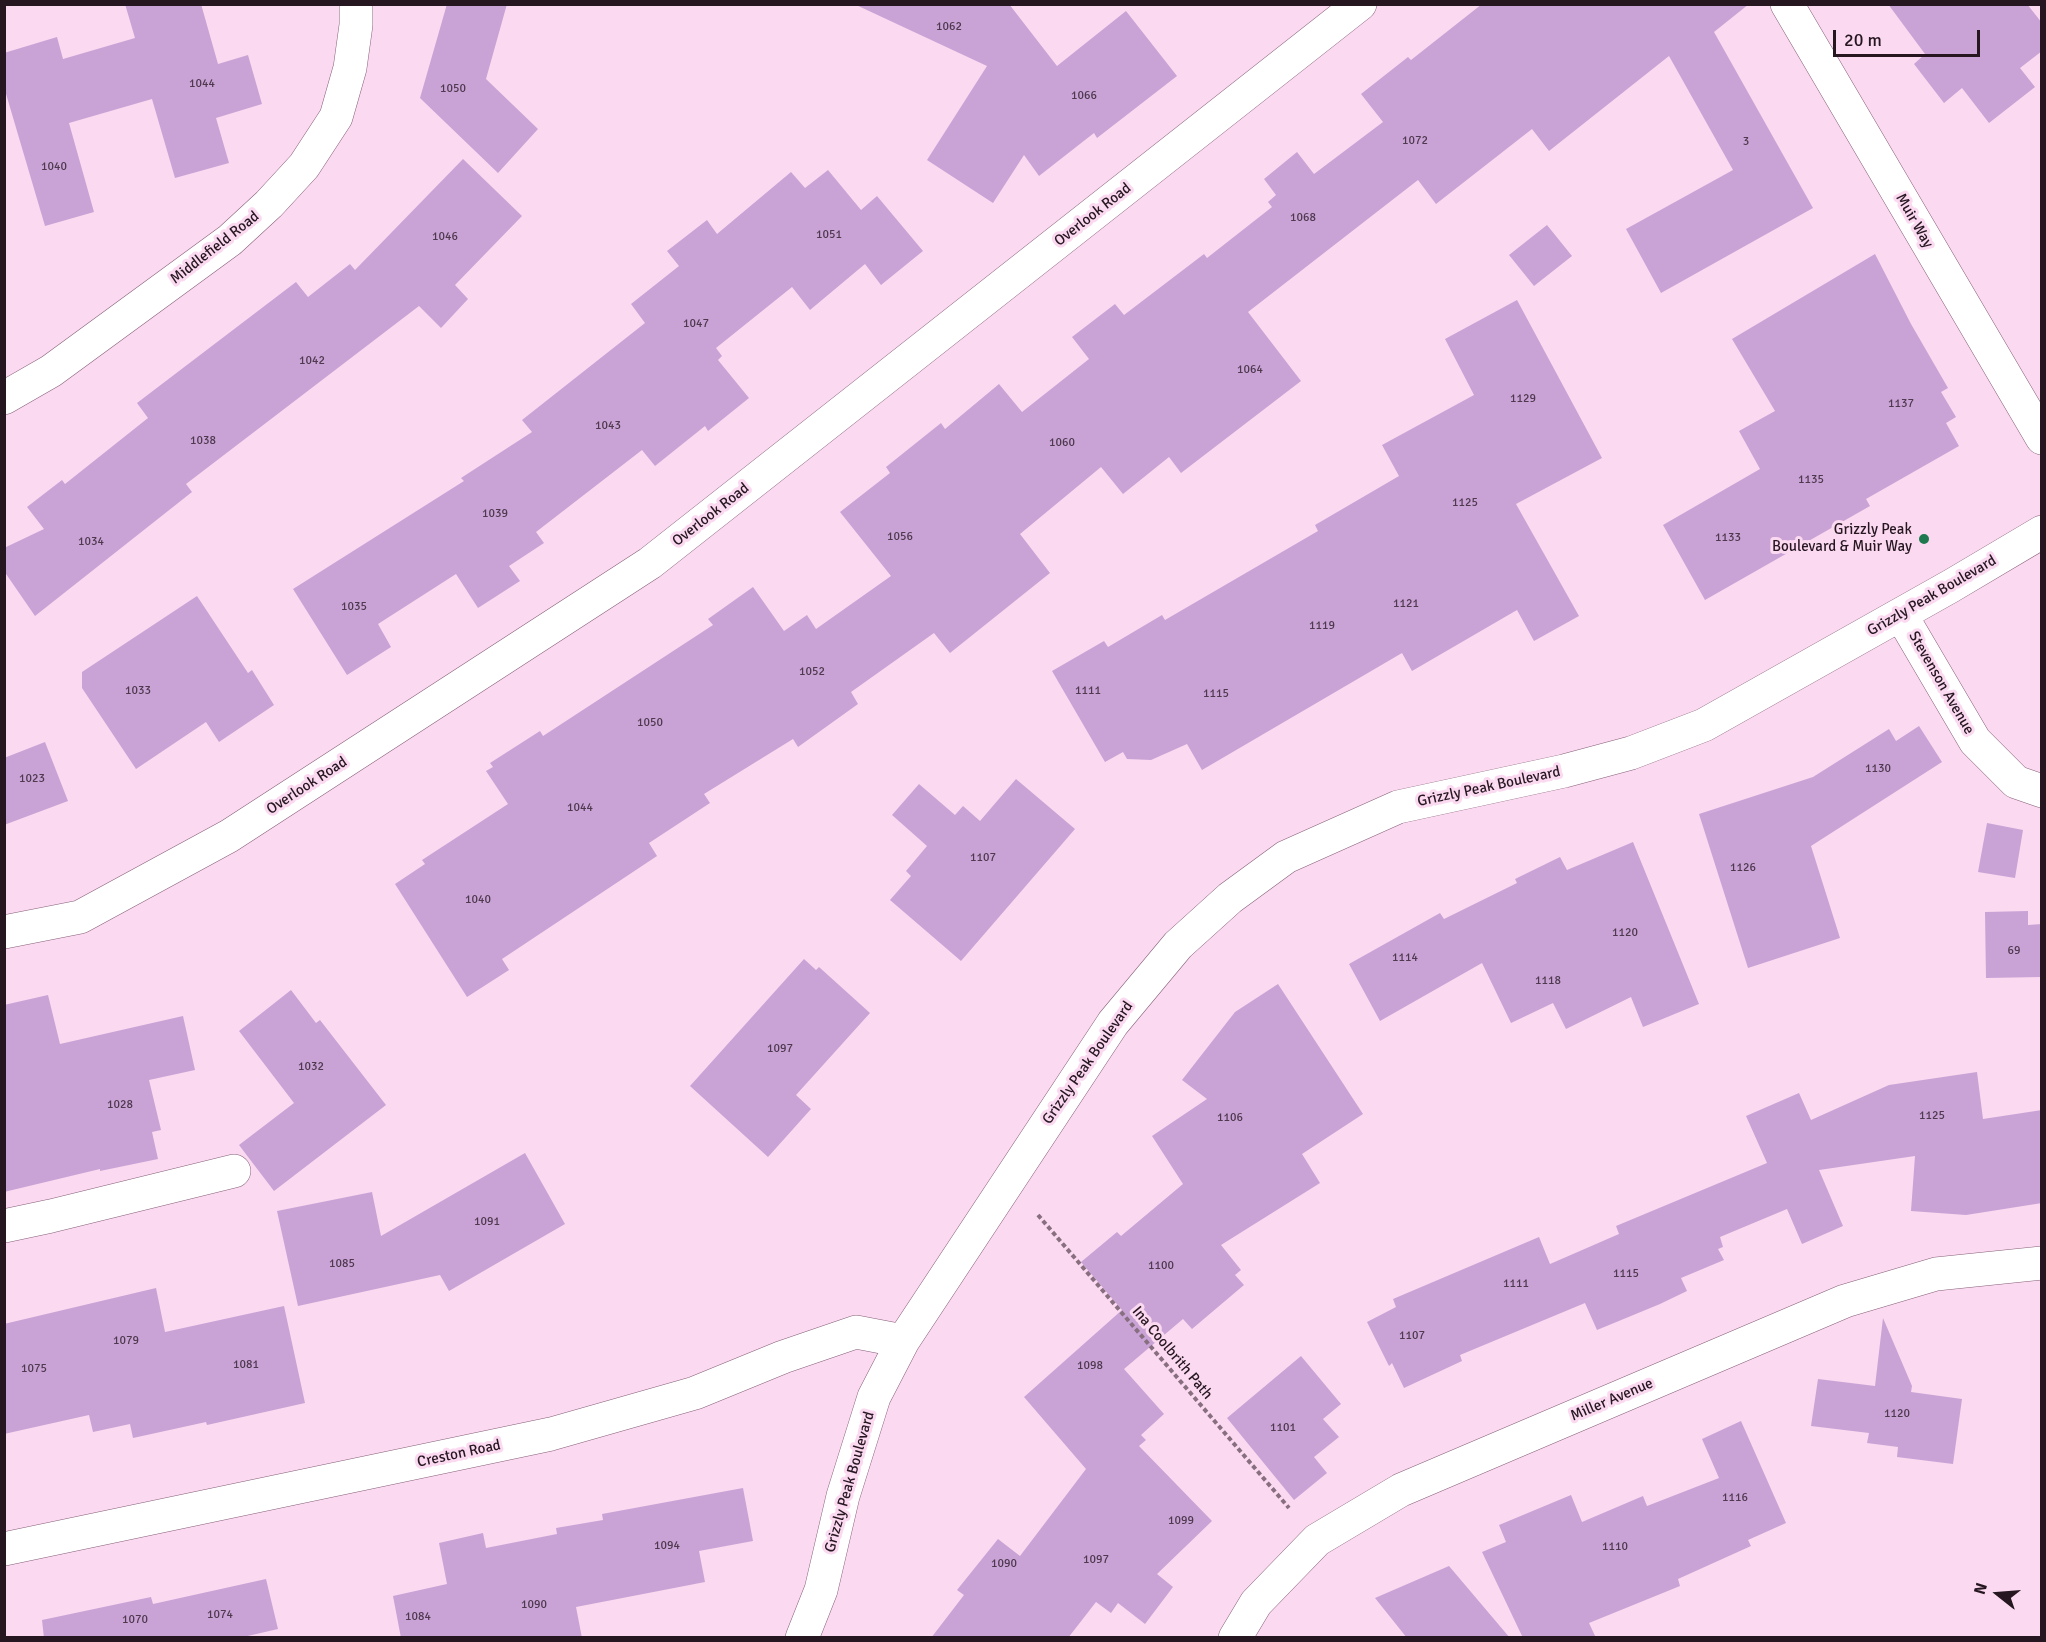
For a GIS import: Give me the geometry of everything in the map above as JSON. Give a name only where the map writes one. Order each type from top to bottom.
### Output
[{"type":"street","name":"Middlefield Road","points":[[4,398],[51,371],[230,240],[269,204],[304,166],[336,117],[350,68],[356,25],[356,4]]},
{"type":"street","name":"Overlook Road","points":[[4,932],[80,917],[229,836],[650,563],[1360,4]]},
{"type":"street","name":"Muir Way","points":[[1787,4],[2042,438]]},
{"type":"street","name":"Grizzly Peak Boulevard","points":[[802,1638],[821,1590],[843,1496],[874,1397],[903,1341],[1113,1023],[1178,945],[1230,898],[1286,857],[1398,807],[1564,771],[1631,753],[1704,725],[2042,532]]},
{"type":"street","name":"Stevenson Avenue","points":[[1900,615],[1975,741],[2016,782],[2042,791]]},
{"type":"street","points":[[4,1226],[234,1171]]},
{"type":"street","name":"Miller Avenue","points":[[1236,1638],[1256,1603],[1317,1540],[1401,1490],[1845,1301],[1936,1274],[2042,1263]]},
{"type":"street","name":"Creston Road","points":[[4,1548],[551,1434],[695,1393],[783,1357],[856,1332],[903,1341]]},
{"type":"path","name":"Ina Coolbrith Path","points":[[1009,1180],[1317,1540]]},
{"type":"building","points":[[125,4],[201,4],[218,64],[248,55],[262,104],[216,118],[229,163],[175,178],[152,99],[69,123],[94,212],[45,226],[4,87],[4,53],[57,37],[63,59],[135,38]]},
{"type":"building","points":[[447,4],[507,4],[486,79],[538,129],[498,173],[420,98]]},
{"type":"building","points":[[854,4],[1009,4],[1057,66],[1126,11],[1177,76],[1097,138],[1094,133],[1039,176],[1024,155],[993,203],[927,160],[987,66]]},
{"type":"building","points":[[1482,4],[1749,4],[1714,32],[1813,208],[1661,293],[1626,229],[1733,170],[1669,56],[1549,151],[1532,129],[1436,204],[1418,180],[1248,312],[1301,381],[1181,473],[1169,457],[1123,494],[1101,467],[1020,534],[1050,573],[950,653],[934,633],[851,692],[858,704],[798,747],[793,739],[704,794],[710,803],[649,843],[657,856],[502,959],[509,970],[467,997],[395,884],[425,864],[422,860],[508,804],[486,771],[493,767],[490,763],[540,731],[543,736],[713,625],[708,619],[753,587],[784,631],[807,615],[816,629],[891,576],[840,512],[890,473],[886,467],[941,423],[945,429],[999,384],[1022,412],[1089,359],[1072,337],[1115,304],[1124,315],[1204,254],[1207,258],[1272,207],[1268,202],[1276,195],[1264,179],[1297,152],[1314,174],[1383,122],[1361,94],[1408,57],[1411,60]]},
{"type":"building","points":[[1888,4],[2027,4],[2042,23],[2042,51],[2020,68],[2035,87],[1989,123],[1962,88],[1944,103],[1914,64],[1925,54]]},
{"type":"building","points":[[463,159],[522,216],[455,285],[468,299],[441,328],[419,306],[186,484],[192,492],[35,616],[4,571],[4,548],[44,529],[27,507],[62,480],[65,484],[148,418],[137,403],[296,282],[308,297],[350,264],[355,270]]},
{"type":"building","points":[[828,170],[861,210],[877,196],[923,251],[881,285],[865,264],[810,310],[792,287],[716,348],[722,356],[718,360],[749,398],[708,431],[705,426],[655,466],[642,450],[536,532],[544,543],[509,566],[520,581],[478,608],[456,574],[378,624],[391,647],[347,675],[293,589],[464,481],[461,478],[532,432],[522,420],[645,323],[631,304],[679,266],[667,251],[707,220],[717,234],[791,172],[805,188]]},
{"type":"building","points":[[1547,225],[1572,256],[1534,286],[1509,255]]},
{"type":"building","points":[[1875,254],[1911,324],[1948,388],[1941,392],[1956,417],[1946,423],[1959,446],[1866,499],[1870,506],[1705,600],[1663,525],[1760,469],[1739,431],[1775,411],[1732,339]]},
{"type":"building","points":[[1517,300],[1602,458],[1516,504],[1579,616],[1534,641],[1517,610],[1412,671],[1402,653],[1202,770],[1187,744],[1151,760],[1127,759],[1123,752],[1105,762],[1052,671],[1104,641],[1108,647],[1162,615],[1165,620],[1318,531],[1315,525],[1399,476],[1382,445],[1474,395],[1445,339]]},
{"type":"building","points":[[197,596],[248,673],[252,670],[274,705],[219,742],[206,722],[136,769],[82,688],[82,672]]},
{"type":"building","points":[[1919,726],[1942,762],[1811,846],[1840,938],[1748,968],[1699,814],[1813,777],[1889,729],[1896,741]]},
{"type":"building","points":[[45,742],[68,801],[4,825],[4,758]]},
{"type":"building","points":[[1016,779],[1075,829],[961,961],[890,900],[911,876],[906,871],[927,846],[892,815],[919,784],[955,815],[963,806],[980,821]]},
{"type":"building","points":[[1987,823],[2023,830],[2015,878],[1978,872]]},
{"type":"building","points":[[1633,842],[1699,1004],[1643,1027],[1631,997],[1566,1029],[1553,1003],[1511,1023],[1482,963],[1380,1021],[1349,964],[1440,913],[1444,919],[1517,883],[1515,879],[1560,857],[1567,870]]},
{"type":"building","points":[[2028,911],[2028,925],[2042,924],[2042,977],[1986,978],[1985,912]]},
{"type":"building","points":[[804,959],[816,970],[819,967],[870,1013],[796,1095],[811,1109],[768,1157],[690,1086]]},
{"type":"building","points":[[1278,984],[1363,1114],[1302,1154],[1320,1183],[1221,1245],[1241,1270],[1235,1275],[1244,1285],[1192,1329],[1183,1319],[1124,1369],[1164,1414],[1141,1435],[1146,1440],[1139,1446],[1212,1521],[1157,1574],[1173,1587],[1145,1624],[1118,1603],[1111,1613],[1096,1602],[1068,1638],[931,1638],[964,1595],[957,1590],[998,1539],[1020,1556],[1086,1469],[1024,1397],[1122,1310],[1081,1262],[1117,1232],[1121,1236],[1183,1184],[1152,1136],[1207,1099],[1182,1080],[1235,1012]]},
{"type":"building","points":[[291,990],[316,1023],[320,1020],[386,1105],[274,1191],[239,1145],[294,1103],[239,1031]]},
{"type":"building","points":[[48,995],[60,1044],[183,1016],[195,1070],[149,1080],[161,1130],[152,1132],[158,1159],[100,1171],[100,1169],[4,1192],[4,1005]]},
{"type":"building","points":[[1977,1072],[1983,1119],[2042,1110],[2042,1203],[1966,1215],[1911,1211],[1915,1156],[1819,1170],[1843,1226],[1802,1244],[1787,1209],[1720,1237],[1723,1247],[1718,1249],[1724,1260],[1681,1278],[1687,1291],[1660,1304],[1597,1330],[1585,1303],[1460,1355],[1462,1361],[1404,1388],[1392,1363],[1389,1366],[1367,1322],[1396,1307],[1393,1299],[1539,1237],[1550,1264],[1619,1234],[1616,1226],[1767,1163],[1746,1116],[1799,1093],[1811,1120],[1889,1085]]},
{"type":"building","points":[[525,1153],[565,1224],[449,1291],[440,1275],[298,1306],[277,1211],[372,1192],[381,1236]]},
{"type":"building","points":[[156,1288],[165,1332],[284,1306],[305,1403],[207,1425],[206,1422],[133,1438],[130,1424],[93,1432],[89,1415],[4,1434],[4,1324]]},
{"type":"building","points":[[1883,1318],[1912,1386],[1911,1392],[1962,1399],[1953,1464],[1897,1457],[1898,1447],[1867,1443],[1869,1433],[1811,1426],[1818,1379],[1875,1386]]},
{"type":"building","points":[[1301,1356],[1341,1404],[1323,1419],[1339,1437],[1314,1457],[1327,1473],[1294,1500],[1227,1418]]},
{"type":"building","points":[[1741,1421],[1786,1523],[1748,1540],[1751,1546],[1678,1579],[1680,1586],[1589,1623],[1596,1638],[1523,1638],[1482,1552],[1506,1542],[1499,1525],[1571,1495],[1582,1522],[1643,1496],[1647,1506],[1719,1478],[1702,1439]]},
{"type":"building","points":[[743,1488],[753,1541],[699,1551],[705,1582],[576,1607],[582,1638],[401,1638],[393,1596],[447,1584],[439,1543],[483,1533],[486,1548],[557,1534],[556,1528],[603,1520],[602,1514]]},
{"type":"building","points":[[1449,1566],[1510,1638],[1407,1638],[1375,1598]]},
{"type":"building","points":[[266,1579],[278,1629],[239,1638],[44,1638],[42,1620],[151,1597],[153,1604]]},
{"type":"place","name":"Grizzly Peak Boulevard & Muir Way","points":[[1924,539]]}]
